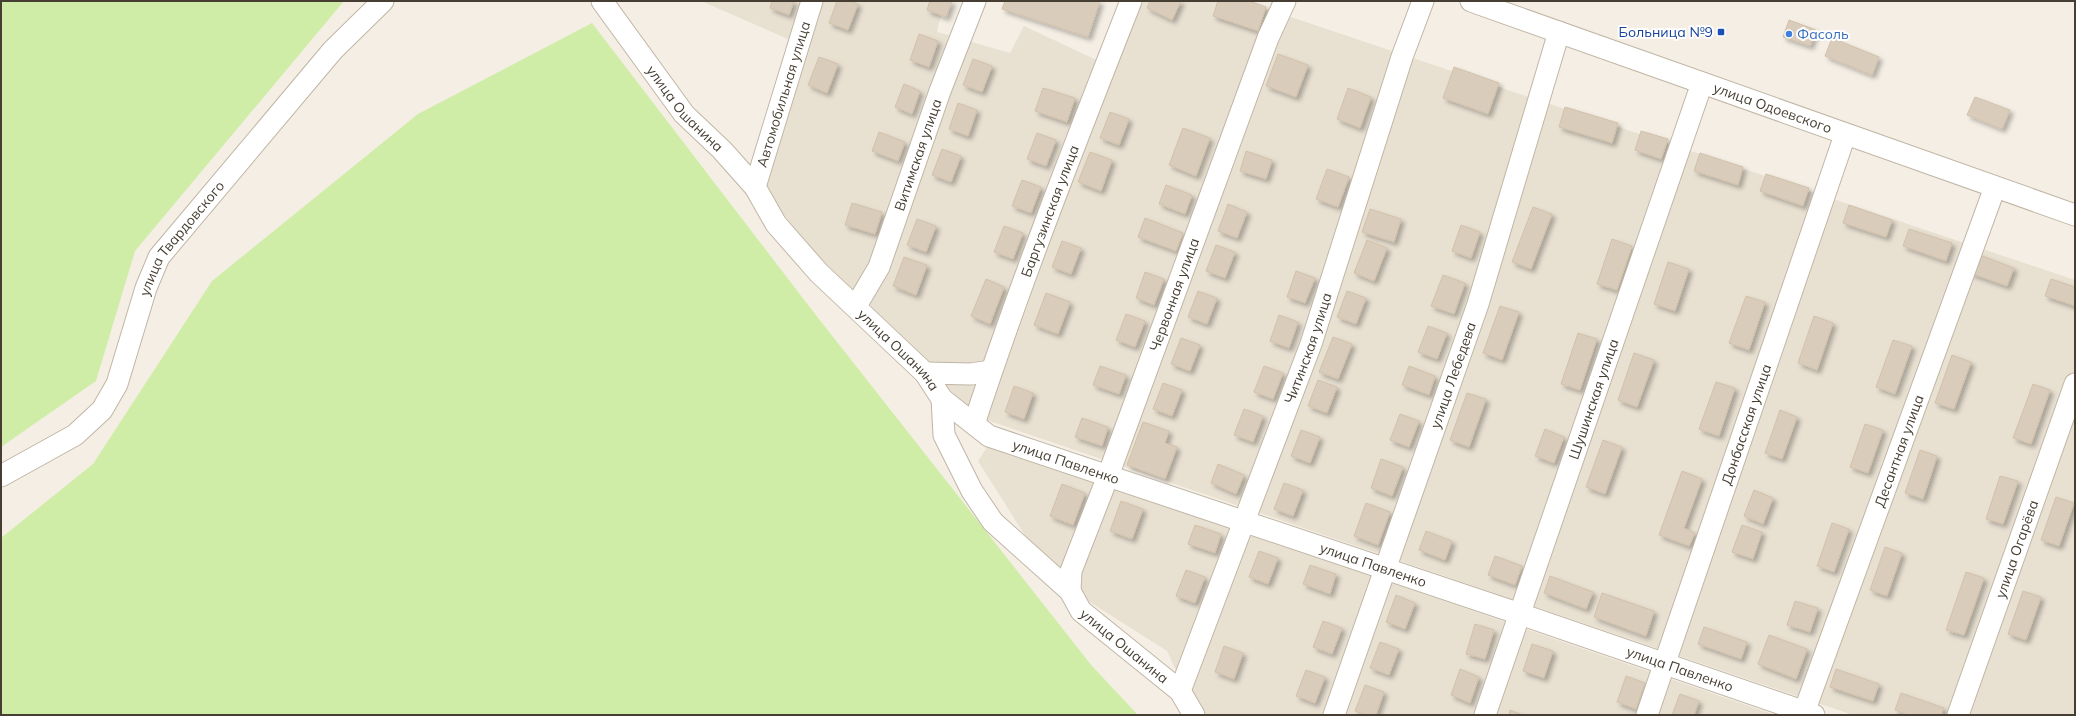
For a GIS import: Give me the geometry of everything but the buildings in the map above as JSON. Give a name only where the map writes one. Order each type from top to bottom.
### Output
[{"type":"street","name":"улица Твардовского","points":[[1,476],[75,435],[102,410],[117,384],[146,288],[159,257],[333,50],[383,1]]},
{"type":"street","name":"улица Ошанина","points":[[602,1],[684,114],[722,150],[755,187],[776,224],[819,273],[856,306],[925,373],[942,398],[944,434],[972,491],[993,522],[1070,591],[1082,611],[1180,692],[1194,715]]},
{"type":"street","name":"Автомобильная улица","points":[[755,187],[812,1]]},
{"type":"street","name":"Витимская улица","points":[[856,306],[879,267],[940,91],[975,1]]},
{"type":"street","name":"Баргузинская улица","points":[[974,424],[991,371],[1077,139],[1131,1]]},
{"type":"street","name":"Червонная улица","points":[[1070,591],[1071,571],[1108,476],[1265,46],[1285,1]]},
{"type":"street","name":"Читинская улица","points":[[1180,692],[1312,344],[1402,57],[1424,1]]},
{"type":"street","name":"улица Одоевского","points":[[1471,1],[1845,135],[2075,215]]},
{"type":"street","name":"улица Лебедева","points":[[1334,715],[1478,304],[1558,32]]},
{"type":"street","name":"Шушинская улица","points":[[1485,715],[1702,83]]},
{"type":"street","name":"Донбасская улица","points":[[1647,715],[1845,135]]},
{"type":"street","name":"Десантная улица","points":[[1807,714],[1995,187]]},
{"type":"street","points":[[925,373],[971,374],[991,371]]},
{"type":"street","name":"улица Огарёва","points":[[1958,715],[2075,384]]},
{"type":"street","name":"улица Павленко","points":[[942,398],[989,436],[1520,614],[1807,714]]},
{"type":"shaded area","points":[[701,1],[944,1],[937,32],[1010,53],[1024,26],[1105,64],[1134,1],[1243,1],[2075,280],[2075,715],[1853,715],[981,418],[841,292],[754,174],[797,43]]},
{"type":"shaded area","points":[[989,444],[1775,715],[1201,715],[1187,694],[1167,651],[1052,578],[978,461]]},
{"type":"green space","points":[[1,1],[344,1],[135,251],[96,381],[1,447]]},
{"type":"green space","points":[[592,23],[815,314],[1092,666],[1138,715],[1,715],[1,538],[93,464],[212,281],[418,114]]},
{"type":"place","name":"Больница №9","points":[[1721,32]]},
{"type":"place","name":"Фасоль","points":[[1789,34]]}]
